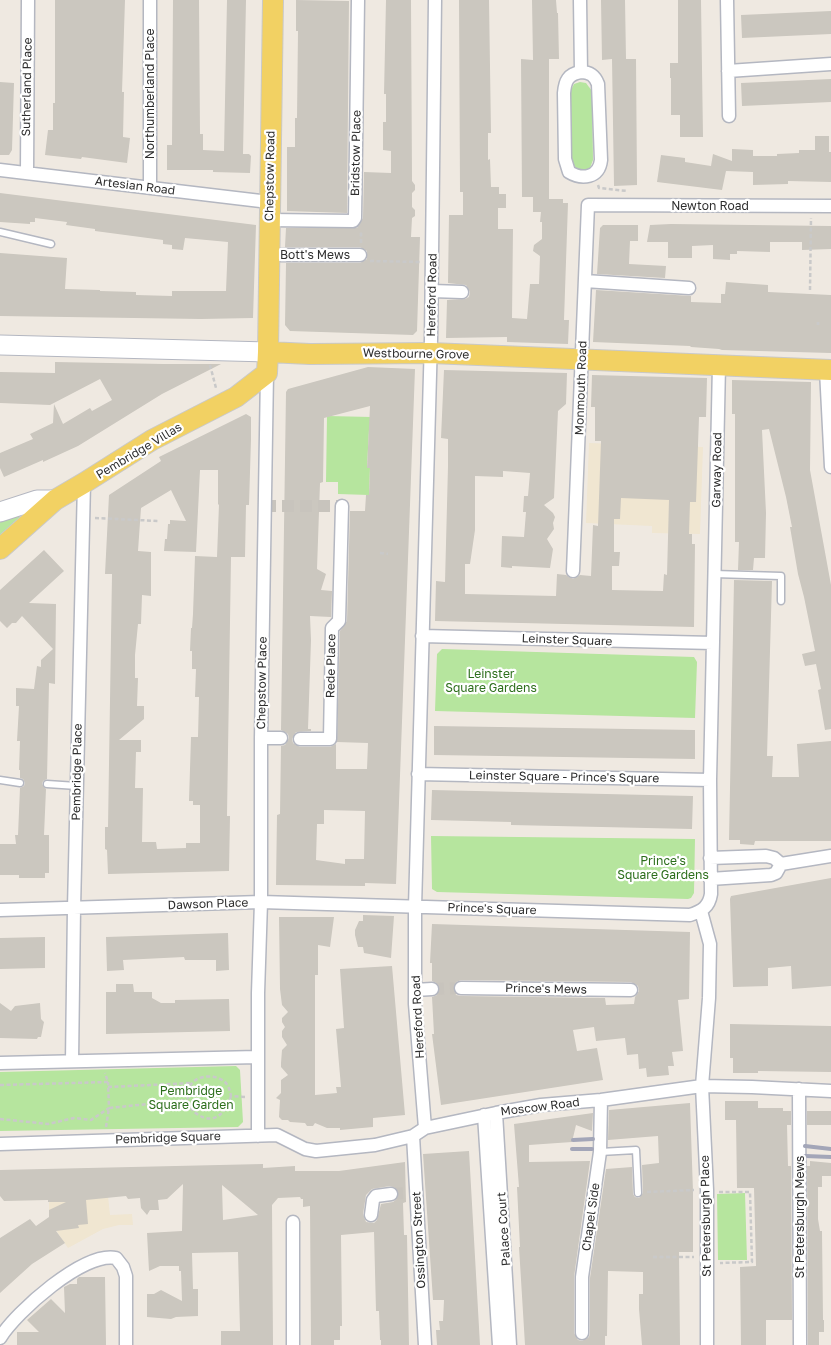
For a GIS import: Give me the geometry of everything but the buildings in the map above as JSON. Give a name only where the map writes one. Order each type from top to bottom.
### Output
[{"type":"main road","name":"Chepstow Road","points":[[268,352],[273,0]]},
{"type":"main road","name":"Westbourne Grove","points":[[268,352],[310,354],[431,353],[582,361],[829,370]]},
{"type":"main road","points":[[267,373],[268,352]]},
{"type":"main road","name":"Pembridge Villas","points":[[0,550],[55,500],[152,440],[236,397],[267,373]]},
{"type":"street","name":"Sutherland Place","points":[[27,173],[28,0]]},
{"type":"street","name":"Northumberland Place","points":[[150,0],[150,188]]},
{"type":"street","name":"Bridstow Place","points":[[355,218],[358,0]]},
{"type":"street","name":"Hereford Road","points":[[418,774],[431,353],[436,0]]},
{"type":"street","points":[[580,0],[581,72]]},
{"type":"street","points":[[727,0],[729,116]]},
{"type":"street","points":[[728,71],[831,64]]},
{"type":"street","points":[[581,72],[588,72],[593,75],[598,84],[600,160],[598,171],[587,176],[574,175],[569,172],[564,159],[565,83],[568,77],[574,73],[581,72]]},
{"type":"street","name":"Artesian Road","points":[[0,170],[150,188],[269,211]]},
{"type":"street","name":"Newton Road","points":[[588,205],[831,206]]},
{"type":"street","name":"Monmouth Road","points":[[573,571],[588,205]]},
{"type":"street","points":[[269,211],[353,221],[355,218]]},
{"type":"street","name":"Bott's Mews","points":[[269,255],[360,255]]},
{"type":"street","points":[[585,281],[689,288]]},
{"type":"street","points":[[432,291],[462,292]]},
{"type":"street","name":"Westbourne Grove","points":[[0,345],[268,352]]},
{"type":"street","name":"Garway Road","points":[[714,574],[719,365]]},
{"type":"street","points":[[829,370],[831,466]]},
{"type":"street","name":"Chepstow Place","points":[[257,1057],[261,902],[261,738],[267,373]]},
{"type":"street","name":"Pembridge Place","points":[[72,1061],[84,483]]},
{"type":"street","points":[[0,512],[37,500],[55,500]]},
{"type":"street","name":"Rede Place","points":[[300,738],[330,739],[332,628],[339,621],[342,506]]},
{"type":"street","points":[[702,911],[710,900],[714,574]]},
{"type":"street","name":"Leinster Square","points":[[422,636],[713,644]]},
{"type":"street","points":[[261,738],[282,738]]},
{"type":"street","points":[[415,907],[418,774]]},
{"type":"street","name":"Leinster Square - Prince's Square","points":[[418,774],[710,780]]},
{"type":"street","points":[[710,858],[766,856],[774,858],[781,864],[831,856]]},
{"type":"street","points":[[710,879],[771,875],[776,873],[781,864]]},
{"type":"street","name":"Dawson Place","points":[[0,910],[261,902],[415,907]]},
{"type":"street","name":"Hereford Road","points":[[415,907],[415,990],[425,1128]]},
{"type":"street","name":"Prince's Square","points":[[415,907],[690,915],[702,911]]},
{"type":"street","name":"St Petersburgh Place","points":[[702,911],[710,944],[709,998],[702,1086],[707,1191],[708,1345]]},
{"type":"street","name":"Prince's Mews","points":[[461,988],[631,990]]},
{"type":"street","points":[[415,990],[432,989]]},
{"type":"street","points":[[0,1063],[257,1057],[258,1136]]},
{"type":"street","name":"Moscow Road","points":[[258,1136],[277,1134],[305,1149],[316,1151],[375,1145],[413,1136],[425,1128],[541,1105],[601,1100],[702,1086],[831,1091]]},
{"type":"street","name":"St Petersburgh Mews","points":[[799,1089],[800,1345]]},
{"type":"street","name":"Chapel Side","points":[[582,1333],[582,1277],[600,1152],[601,1100]]},
{"type":"street","name":"Palace Court","points":[[490,1114],[502,1284],[510,1345]]},
{"type":"street","name":"Pembridge Square","points":[[0,1144],[258,1136]]},
{"type":"street","name":"Ossington Street","points":[[413,1136],[411,1192],[425,1345]]},
{"type":"street","points":[[371,1215],[373,1200],[376,1196],[391,1194]]},
{"type":"street","points":[[293,1222],[293,1345]]},
{"type":"street","points":[[0,1338],[24,1310],[58,1281],[79,1269],[108,1257],[116,1258],[125,1272],[126,1345]]},
{"type":"street","name":"Palace Court","points":[[499,1345],[502,1284]]},
{"type":"lane","points":[[0,232],[51,244]]},
{"type":"lane","points":[[714,574],[782,576],[782,601]]},
{"type":"lane","points":[[0,780],[20,783]]},
{"type":"lane","points":[[46,784],[77,786]]},
{"type":"lane","points":[[600,1152],[636,1150],[638,1193]]},
{"type":"path","points":[[598,171],[598,188],[643,192],[643,205]]},
{"type":"path","points":[[810,290],[811,206]]},
{"type":"path","points":[[355,218],[362,223],[360,261],[433,263]]},
{"type":"path","points":[[209,360],[216,388]]},
{"type":"path","points":[[83,518],[158,521]]},
{"type":"path","points":[[380,553],[388,554]]},
{"type":"path","points":[[103,1070],[108,1082],[109,1108],[106,1129]]},
{"type":"path","points":[[108,1087],[192,1083],[199,1078],[217,1077],[224,1081],[229,1088],[231,1096],[227,1109],[221,1115],[213,1118],[203,1118],[195,1114],[188,1100],[192,1083]]},
{"type":"path","points":[[0,1085],[108,1082]]},
{"type":"path","points":[[231,1096],[242,1097]]},
{"type":"path","points":[[0,1119],[48,1124],[74,1118],[91,1120],[109,1108],[188,1100]]},
{"type":"path","points":[[638,1193],[750,1192],[752,1262],[653,1257]]},
{"type":"shaded area","points":[[589,443],[703,447],[700,534],[652,533],[652,526],[586,523]]},
{"type":"shaded area","points":[[108,1196],[110,1215],[132,1214],[133,1225],[119,1225],[103,1229],[68,1248],[49,1220],[49,1201]]},
{"type":"green space","points":[[586,83],[592,91],[593,160],[587,171],[575,170],[570,158],[570,92],[574,84]]},
{"type":"green space","points":[[327,416],[372,417],[369,430],[367,467],[370,468],[369,495],[338,494],[338,482],[326,482]]},
{"type":"green space","points":[[17,515],[20,517],[0,535],[0,521]]},
{"type":"green space","name":"Leinster Square Gardens","points":[[442,649],[694,657],[697,662],[695,718],[435,711],[437,654]]},
{"type":"green space","name":"Prince's Square Gardens","points":[[431,836],[695,839],[694,893],[688,899],[437,892],[432,889]]},
{"type":"green space","name":"Pembridge Square Garden","points":[[236,1066],[240,1070],[243,1122],[238,1127],[0,1131],[0,1072]]},
{"type":"green space","points":[[745,1193],[747,1260],[718,1260],[717,1194]]},
{"type":"tunnel","points":[[264,506],[342,506]]},
{"type":"tunnel","points":[[432,989],[461,988]]},
{"type":"tunnel","points":[[391,1194],[405,1193]]},
{"type":"railway","points":[[573,1140],[593,1139]]},
{"type":"railway","points":[[805,1146],[831,1149]]},
{"type":"railway","points":[[572,1149],[592,1149]]},
{"type":"railway","points":[[805,1156],[831,1157]]}]
